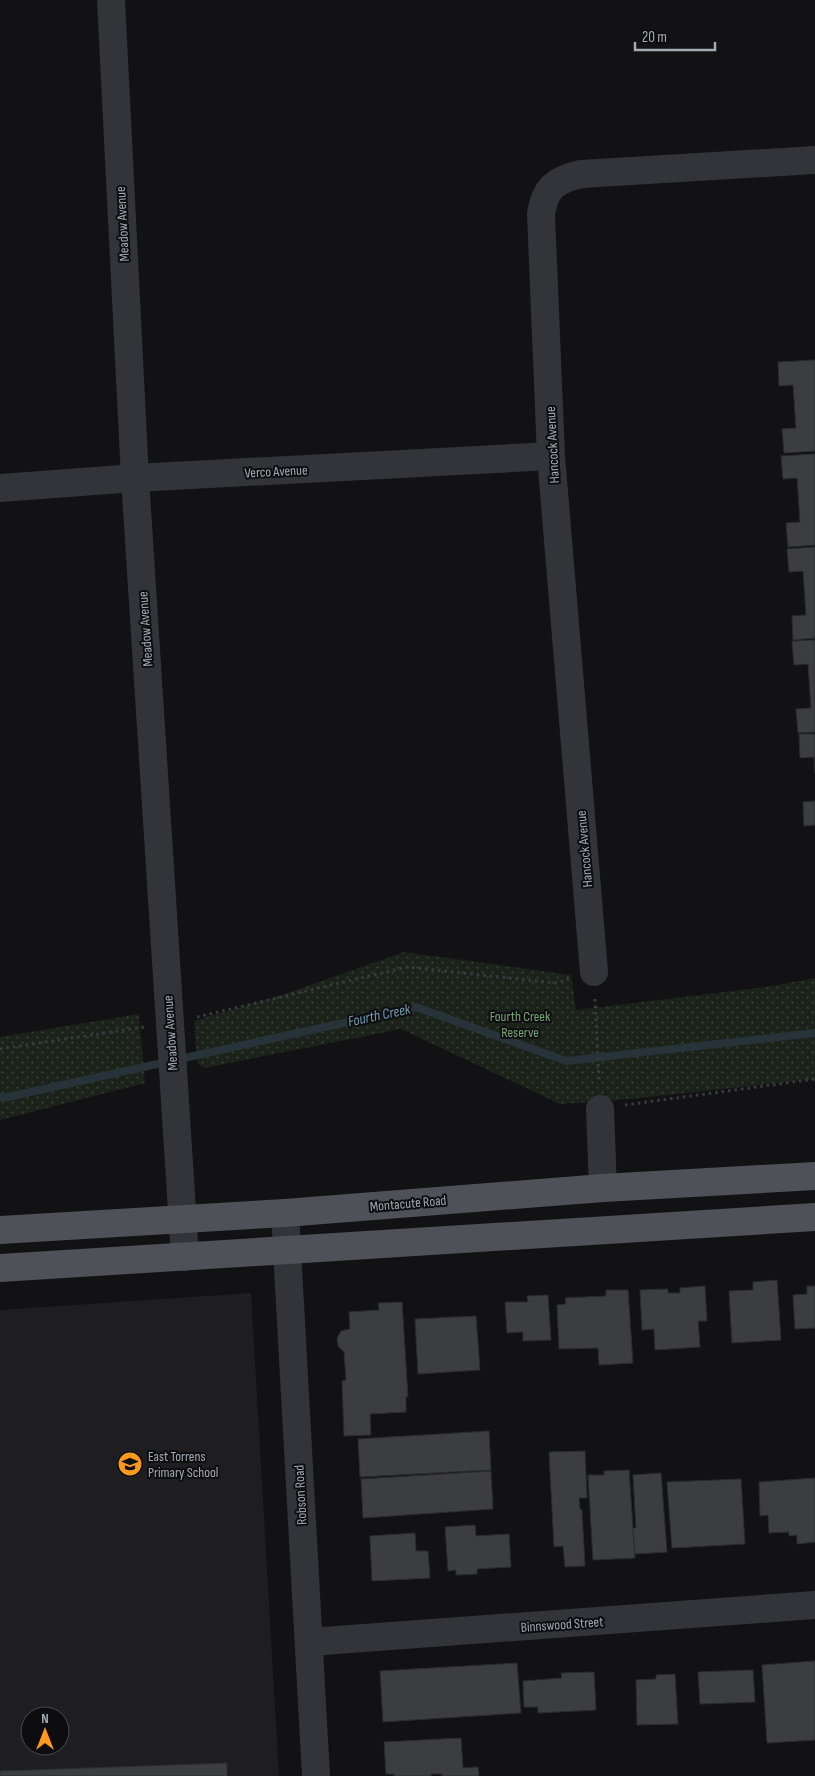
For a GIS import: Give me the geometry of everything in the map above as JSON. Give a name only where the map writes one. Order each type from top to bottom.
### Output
[{"type":"main road","name":"Montacute Road","points":[[0,1230],[284,1213],[603,1188],[815,1176]]},
{"type":"main road","points":[[603,1188],[612,1208],[621,1218],[646,1227]]},
{"type":"main road","points":[[0,1268],[815,1217]]},
{"type":"street","name":"Meadow Avenue","points":[[111,0],[135,478],[185,1257]]},
{"type":"street","name":"Hancock Avenue","points":[[594,972],[551,456],[541,214],[543,200],[551,187],[566,177],[580,174],[815,160]]},
{"type":"street","name":"Verco Avenue","points":[[0,488],[135,478],[551,456]]},
{"type":"street","points":[[600,1109],[603,1188]]},
{"type":"street","name":"Robson Road","points":[[284,1213],[316,1776]]},
{"type":"street","name":"Binnswood Street","points":[[309,1642],[815,1605]]},
{"type":"path","points":[[0,1049],[170,1027],[407,967],[556,982],[594,972],[600,1109],[815,1079]]},
{"type":"shaded area","name":"East Torrens Primary School","points":[[251,1293],[279,1776],[0,1776],[0,1310]]},
{"type":"green space","name":"Fourth Creek Reserve","points":[[404,952],[571,975],[576,1010],[766,987],[815,978],[815,1079],[620,1100],[560,1104],[401,1029],[204,1068],[197,1063],[194,1021],[285,994]]},
{"type":"green space","points":[[139,1014],[145,1083],[0,1120],[0,1037]]},
{"type":"building","points":[[815,360],[815,451],[784,453],[782,429],[796,428],[793,385],[779,386],[778,362]]},
{"type":"building","points":[[815,454],[815,545],[788,547],[786,523],[800,522],[797,478],[783,479],[781,456]]},
{"type":"building","points":[[815,547],[815,638],[793,640],[792,616],[806,615],[803,571],[789,572],[787,549]]},
{"type":"building","points":[[815,640],[815,732],[798,733],[796,709],[811,708],[808,664],[794,665],[792,641]]},
{"type":"building","points":[[799,734],[815,734],[815,773],[814,757],[800,758]]},
{"type":"building","points":[[815,801],[815,825],[804,826],[803,802]]},
{"type":"building","points":[[777,1280],[781,1340],[732,1343],[729,1291],[753,1290],[753,1282]]},
{"type":"building","points":[[705,1286],[707,1321],[698,1321],[700,1347],[655,1350],[654,1329],[642,1330],[640,1290],[668,1289],[668,1293],[680,1293],[680,1288]]},
{"type":"building","points":[[807,1286],[815,1286],[815,1328],[795,1329],[793,1295],[807,1294]]},
{"type":"building","points":[[606,1290],[628,1290],[633,1363],[599,1365],[598,1348],[559,1349],[557,1305],[566,1304],[565,1298],[606,1296]]},
{"type":"building","points":[[548,1295],[551,1340],[523,1341],[523,1332],[507,1333],[505,1302],[528,1302],[527,1296]]},
{"type":"building","points":[[402,1302],[408,1397],[406,1396],[406,1412],[370,1414],[371,1435],[344,1436],[342,1381],[346,1380],[344,1352],[338,1346],[337,1338],[341,1331],[350,1329],[349,1312],[379,1310],[378,1303]]},
{"type":"building","points":[[476,1316],[480,1370],[418,1374],[415,1319]]},
{"type":"building","points":[[489,1431],[491,1470],[360,1477],[358,1439]]},
{"type":"building","points":[[585,1451],[587,1498],[579,1498],[580,1509],[582,1510],[585,1566],[565,1567],[563,1546],[554,1547],[549,1452]]},
{"type":"building","points":[[629,1470],[635,1558],[593,1560],[588,1475],[604,1475],[604,1471]]},
{"type":"building","points":[[491,1471],[493,1509],[363,1518],[361,1479]]},
{"type":"building","points":[[661,1473],[667,1552],[635,1554],[633,1528],[636,1528],[633,1475]]},
{"type":"building","points":[[815,1478],[815,1542],[797,1544],[797,1535],[789,1536],[789,1532],[769,1533],[768,1515],[760,1516],[759,1482]]},
{"type":"building","points":[[741,1479],[745,1544],[672,1548],[667,1482]]},
{"type":"building","points":[[475,1525],[476,1536],[509,1534],[511,1567],[477,1569],[477,1574],[456,1575],[456,1570],[448,1571],[445,1527]]},
{"type":"building","points":[[415,1533],[416,1551],[428,1551],[430,1578],[372,1581],[370,1536]]},
{"type":"building","points":[[815,1661],[815,1740],[767,1743],[762,1665]]},
{"type":"building","points":[[517,1663],[521,1713],[383,1722],[380,1671]]},
{"type":"building","points":[[753,1670],[755,1702],[700,1704],[698,1672]]},
{"type":"building","points":[[594,1672],[596,1710],[538,1713],[538,1707],[524,1707],[523,1681],[562,1678],[561,1673]]},
{"type":"building","points":[[675,1674],[678,1724],[637,1725],[636,1680],[656,1679],[656,1675]]},
{"type":"building","points":[[461,1738],[463,1768],[478,1767],[479,1776],[442,1776],[442,1774],[431,1774],[431,1776],[394,1776],[394,1774],[386,1774],[384,1742]]},
{"type":"building","points":[[227,1763],[227,1776],[0,1776],[0,1771]]},
{"type":"waterway","name":"Fourth Creek","points":[[0,1097],[3,1098],[416,1007],[566,1061],[815,1033]]},
{"type":"place","name":"East Torrens Primary School","points":[[130,1464]]}]
